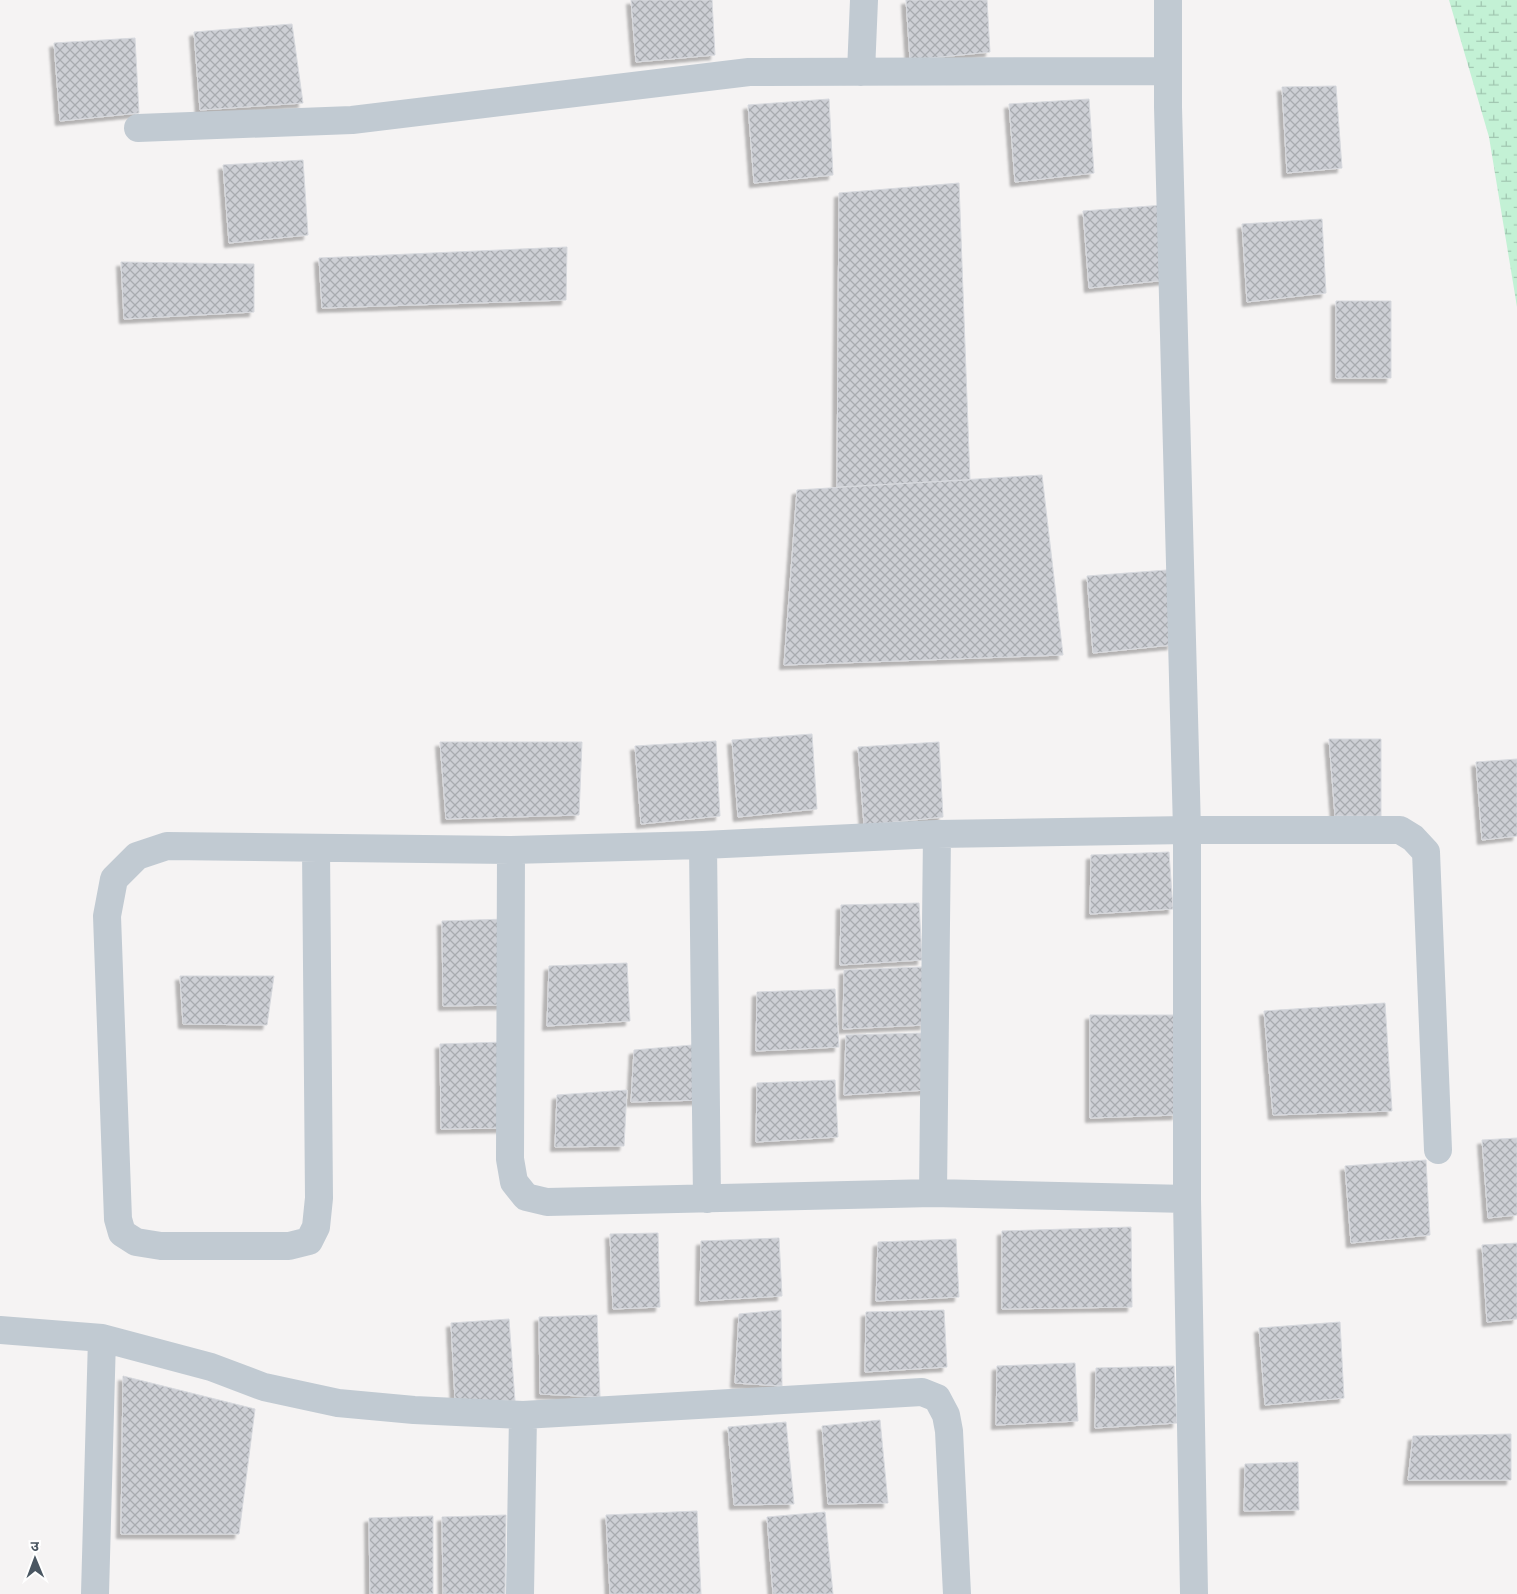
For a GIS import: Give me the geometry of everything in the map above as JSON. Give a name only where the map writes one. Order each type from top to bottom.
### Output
[{"type":"street","points":[[861,72],[864,0]]},
{"type":"street","points":[[1168,0],[1167,71],[1187,830],[1187,1199],[1194,1594]]},
{"type":"street","points":[[138,128],[352,120],[749,72],[1167,71]]},
{"type":"street","points":[[316,848],[319,1198],[316,1227],[309,1241],[289,1246],[161,1246],[136,1242],[122,1233],[118,1218],[107,916],[114,879],[137,856],[167,846],[511,850],[703,845],[936,834],[1187,830],[1400,830],[1413,838],[1426,852],[1438,1150]]},
{"type":"street","points":[[933,1193],[936,834]]},
{"type":"street","points":[[703,845],[707,1199]]},
{"type":"street","points":[[511,850],[510,1159],[514,1182],[526,1197],[547,1202],[933,1193],[1187,1199]]},
{"type":"street","points":[[0,1330],[102,1338],[211,1367],[264,1387],[338,1403],[414,1410],[523,1415],[922,1392],[937,1398],[946,1415],[949,1431],[957,1594]]},
{"type":"street","points":[[95,1594],[102,1338]]},
{"type":"street","points":[[520,1594],[523,1415]]},
{"type":"green space","points":[[1449,0],[1517,0],[1517,307],[1489,137]]},
{"type":"building","points":[[631,0],[712,0],[715,55],[636,62]]},
{"type":"building","points":[[906,0],[987,0],[990,52],[910,60]]},
{"type":"building","points":[[292,24],[303,103],[200,110],[194,32]]},
{"type":"building","points":[[135,38],[139,113],[60,121],[54,43]]},
{"type":"building","points":[[1336,86],[1342,168],[1287,173],[1282,87]]},
{"type":"building","points":[[829,99],[833,175],[754,183],[748,105]]},
{"type":"building","points":[[1089,99],[1094,173],[1015,182],[1009,104]]},
{"type":"building","points":[[303,160],[308,235],[229,243],[223,165]]},
{"type":"building","points":[[959,183],[970,480],[837,487],[839,193]]},
{"type":"building","points":[[1164,205],[1168,280],[1089,288],[1083,211]]},
{"type":"building","points":[[1322,219],[1326,293],[1247,302],[1242,224]]},
{"type":"building","points":[[567,247],[566,300],[322,308],[319,258]]},
{"type":"building","points":[[121,262],[254,264],[254,312],[124,319]]},
{"type":"building","points":[[1336,301],[1391,301],[1391,378],[1336,378]]},
{"type":"building","points":[[1042,475],[1063,655],[784,665],[797,490]]},
{"type":"building","points":[[1167,570],[1172,645],[1093,653],[1087,576]]},
{"type":"building","points":[[812,734],[817,809],[738,817],[732,740]]},
{"type":"building","points":[[1329,739],[1381,739],[1381,816],[1335,816]]},
{"type":"building","points":[[716,741],[720,816],[641,824],[635,746]]},
{"type":"building","points":[[440,742],[582,742],[579,815],[446,819]]},
{"type":"building","points":[[939,742],[943,817],[864,825],[858,747]]},
{"type":"building","points":[[1517,759],[1517,836],[1482,840],[1476,762]]},
{"type":"building","points":[[1169,852],[1173,909],[1090,914],[1091,855]]},
{"type":"building","points":[[919,903],[922,960],[840,965],[841,905]]},
{"type":"building","points":[[506,919],[505,1005],[443,1006],[442,921]]},
{"type":"building","points":[[627,963],[630,1021],[547,1026],[549,966]]},
{"type":"building","points":[[922,967],[925,1025],[843,1029],[844,970]]},
{"type":"building","points":[[180,976],[274,976],[267,1025],[183,1024]]},
{"type":"building","points":[[835,989],[839,1047],[756,1051],[757,992]]},
{"type":"building","points":[[1385,1003],[1392,1111],[1273,1115],[1264,1011]]},
{"type":"building","points":[[1090,1015],[1174,1015],[1177,1115],[1090,1118]]},
{"type":"building","points":[[924,1033],[927,1090],[844,1095],[846,1035]]},
{"type":"building","points":[[504,1042],[503,1128],[441,1129],[440,1044]]},
{"type":"building","points":[[704,1044],[701,1100],[631,1102],[634,1050]]},
{"type":"building","points":[[835,1080],[838,1137],[756,1142],[757,1083]]},
{"type":"building","points":[[627,1090],[624,1146],[555,1147],[557,1095]]},
{"type":"building","points":[[1517,1138],[1517,1215],[1488,1218],[1482,1140]]},
{"type":"building","points":[[1426,1160],[1430,1235],[1351,1243],[1345,1166]]},
{"type":"building","points":[[1131,1227],[1132,1307],[1002,1309],[1002,1231]]},
{"type":"building","points":[[658,1233],[660,1307],[613,1309],[610,1234]]},
{"type":"building","points":[[779,1238],[782,1296],[700,1301],[701,1241]]},
{"type":"building","points":[[956,1239],[959,1297],[876,1301],[878,1242]]},
{"type":"building","points":[[1517,1243],[1517,1319],[1487,1322],[1482,1245]]},
{"type":"building","points":[[781,1310],[782,1386],[735,1383],[739,1314]]},
{"type":"building","points":[[944,1310],[947,1367],[865,1372],[866,1312]]},
{"type":"building","points":[[597,1315],[600,1397],[540,1394],[539,1317]]},
{"type":"building","points":[[509,1319],[515,1401],[455,1400],[451,1323]]},
{"type":"building","points":[[1340,1322],[1344,1398],[1265,1405],[1259,1328]]},
{"type":"building","points":[[1075,1363],[1078,1421],[996,1425],[997,1366]]},
{"type":"building","points":[[1174,1366],[1177,1423],[1095,1428],[1096,1368]]},
{"type":"building","points":[[123,1376],[255,1409],[239,1534],[121,1534]]},
{"type":"building","points":[[880,1420],[888,1503],[828,1504],[822,1426]]},
{"type":"building","points":[[786,1422],[794,1504],[734,1505],[728,1427]]},
{"type":"building","points":[[1511,1434],[1511,1480],[1408,1480],[1413,1436]]},
{"type":"building","points":[[1298,1462],[1299,1510],[1244,1511],[1245,1464]]},
{"type":"building","points":[[697,1511],[701,1594],[610,1594],[606,1515]]},
{"type":"building","points":[[825,1512],[833,1594],[773,1594],[767,1517]]},
{"type":"building","points":[[506,1515],[505,1594],[443,1594],[442,1517]]},
{"type":"building","points":[[433,1516],[433,1594],[370,1594],[369,1518]]}]
